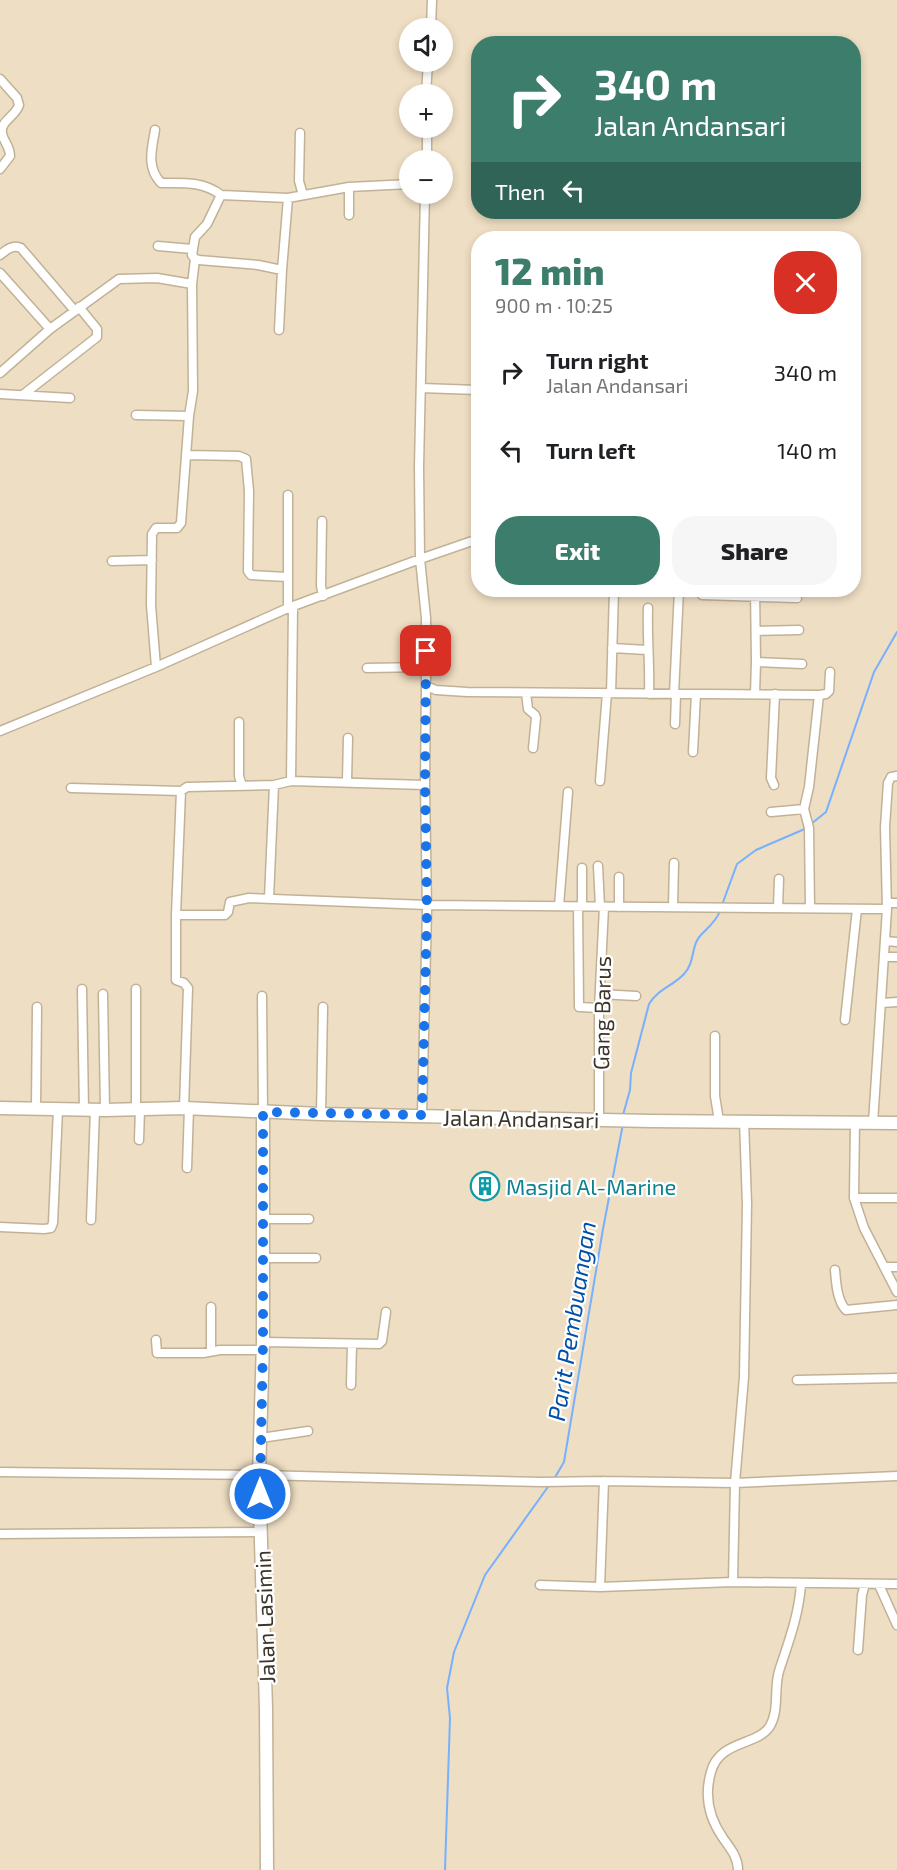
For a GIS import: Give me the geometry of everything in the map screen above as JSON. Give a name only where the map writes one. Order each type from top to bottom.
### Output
[{"type":"street","points":[[431,18],[432,0]]},
{"type":"street","points":[[0,79],[19,105],[13,116],[7,119],[2,127],[1,135],[10,149],[10,156],[0,169]]},
{"type":"street","points":[[155,130],[150,161],[153,172],[161,183],[198,183],[212,188],[221,195],[288,198],[348,187],[399,185]]},
{"type":"street","points":[[300,133],[299,181],[303,195]]},
{"type":"street","points":[[348,187],[349,215]]},
{"type":"street","points":[[156,667],[151,605],[153,531],[156,528],[177,528],[181,523],[193,391],[192,284],[195,259],[192,249],[195,237],[207,224],[221,195]]},
{"type":"street","points":[[279,330],[288,198]]},
{"type":"street","points":[[422,1115],[427,905],[426,618],[420,559],[419,467],[425,204]]},
{"type":"street","points":[[0,255],[9,248],[17,246],[21,248],[98,329],[97,337],[24,394]]},
{"type":"street","points":[[158,246],[192,249]]},
{"type":"street","points":[[195,259],[258,265],[282,270]]},
{"type":"street","points":[[0,273],[50,329]]},
{"type":"street","points":[[0,373],[50,329],[119,279],[157,278],[192,284]]},
{"type":"street","points":[[421,388],[471,390]]},
{"type":"street","points":[[0,394],[70,398]]},
{"type":"street","points":[[136,415],[189,416]]},
{"type":"street","points":[[187,455],[239,456],[246,459],[249,491],[248,571],[251,575],[287,577]]},
{"type":"street","points":[[288,495],[287,577],[291,608],[291,781]]},
{"type":"street","points":[[322,521],[321,586],[323,596]]},
{"type":"street","points":[[0,731],[291,608],[471,541]]},
{"type":"street","points":[[112,561],[152,560]]},
{"type":"street","points":[[600,781],[609,693],[614,597]]},
{"type":"street","points":[[675,724],[679,597]]},
{"type":"street","points":[[754,694],[755,597]]},
{"type":"street","points":[[786,597],[797,598]]},
{"type":"street","points":[[648,608],[649,694]]},
{"type":"street","points":[[756,632],[799,630]]},
{"type":"street","points":[[612,648],[647,650]]},
{"type":"street","points":[[756,662],[802,664]]},
{"type":"street","points":[[367,668],[426,667]]},
{"type":"street","points":[[426,686],[436,690],[525,693],[551,691],[649,694],[826,694],[829,691],[830,672]]},
{"type":"street","points":[[525,693],[528,709],[535,714],[536,718],[533,748]]},
{"type":"street","points":[[693,752],[696,694]]},
{"type":"street","points":[[774,785],[771,778],[775,694]]},
{"type":"street","points":[[810,908],[809,828],[805,813],[819,694]]},
{"type":"street","points":[[239,722],[239,776],[242,786]]},
{"type":"street","points":[[347,781],[348,738]]},
{"type":"street","points":[[873,1123],[886,928],[891,905],[885,827],[888,783],[894,777]]},
{"type":"street","points":[[71,788],[182,791],[187,787],[274,785],[291,781],[425,784]]},
{"type":"street","points":[[269,898],[274,785]]},
{"type":"street","points":[[182,791],[176,915],[176,980],[184,983],[188,988],[187,1168]]},
{"type":"street","points":[[559,906],[568,792]]},
{"type":"street","points":[[771,812],[805,813]]},
{"type":"street","points":[[673,907],[674,863]]},
{"type":"street","name":"Gang Barus","points":[[598,866],[602,907],[599,1008],[605,1120]]},
{"type":"street","points":[[582,868],[579,1007],[599,1008]]},
{"type":"street","points":[[619,877],[619,907]]},
{"type":"street","points":[[778,908],[779,879]]},
{"type":"street","points":[[176,915],[225,915],[230,902],[249,898],[427,905],[580,907],[857,909],[891,905]]},
{"type":"street","points":[[845,1020],[857,909]]},
{"type":"street","points":[[886,928],[897,929]]},
{"type":"street","points":[[886,941],[897,942]]},
{"type":"street","points":[[885,957],[897,957]]},
{"type":"street","points":[[82,989],[95,1110]]},
{"type":"street","points":[[136,989],[139,1140]]},
{"type":"street","points":[[91,1220],[95,1110],[103,994]]},
{"type":"street","points":[[600,994],[636,996]]},
{"type":"street","points":[[262,996],[263,1112]]},
{"type":"street","points":[[882,1003],[897,1002]]},
{"type":"street","points":[[36,1109],[37,1007]]},
{"type":"street","points":[[321,1114],[323,1007]]},
{"type":"street","points":[[715,1036],[715,1096],[718,1120]]},
{"type":"street","name":"Jalan Andansari","points":[[0,1108],[95,1110],[187,1108],[321,1114],[605,1120],[897,1123]]},
{"type":"street","points":[[0,1227],[51,1228],[58,1109]]},
{"type":"street","name":"Jalan Lasimin","points":[[263,1112],[263,1346],[259,1475],[266,1698],[267,1870]]},
{"type":"street","points":[[733,1582],[735,1483],[744,1377],[747,1204],[744,1120]]},
{"type":"street","points":[[855,1122],[854,1198],[864,1228],[897,1292]]},
{"type":"street","points":[[854,1198],[897,1198]]},
{"type":"street","points":[[263,1219],[309,1219]]},
{"type":"street","points":[[263,1258],[316,1258]]},
{"type":"street","points":[[885,1267],[897,1267]]},
{"type":"street","points":[[835,1270],[836,1284],[846,1310],[897,1305]]},
{"type":"street","points":[[211,1307],[211,1351]]},
{"type":"street","points":[[156,1340],[157,1353],[203,1353],[263,1346],[374,1345],[382,1341],[386,1312]]},
{"type":"street","points":[[351,1385],[352,1344]]},
{"type":"street","points":[[797,1380],[897,1377]]},
{"type":"street","points":[[261,1438],[308,1431]]},
{"type":"street","points":[[0,1472],[542,1482],[735,1483],[897,1476]]},
{"type":"street","points":[[600,1587],[604,1481]]},
{"type":"street","points":[[0,1534],[261,1532]]},
{"type":"street","points":[[540,1585],[600,1587],[733,1582],[897,1584]]},
{"type":"street","points":[[738,1870],[735,1856],[716,1828],[711,1816],[708,1787],[711,1770],[715,1761],[723,1754],[742,1742],[760,1736],[771,1725],[777,1697],[779,1668],[785,1658],[799,1609],[801,1584]]},
{"type":"street","points":[[858,1650],[862,1595],[866,1584]]},
{"type":"street","points":[[879,1585],[897,1625]]},
{"type":"waterway","name":"Parit Pembuangan","points":[[811,824],[826,812],[874,672],[897,632]]},
{"type":"waterway","name":"Parit Pembuangan","points":[[722,905],[737,864],[756,850],[807,828]]},
{"type":"waterway","name":"Parit Pembuangan","points":[[623,1115],[649,1004],[687,970],[697,940],[720,911]]},
{"type":"waterway","name":"Parit Pembuangan","points":[[554,1479],[564,1462],[623,1124]]},
{"type":"waterway","name":"Parit Pembuangan","points":[[445,1870],[450,1718],[447,1688],[454,1652],[485,1575],[550,1484]]},
{"type":"place","name":"Masjid Al-Marine","points":[[485,1186]]},
{"type":"route","points":[[260,1494],[263,1342],[263,1112],[422,1115],[427,910],[426,651]]}]
